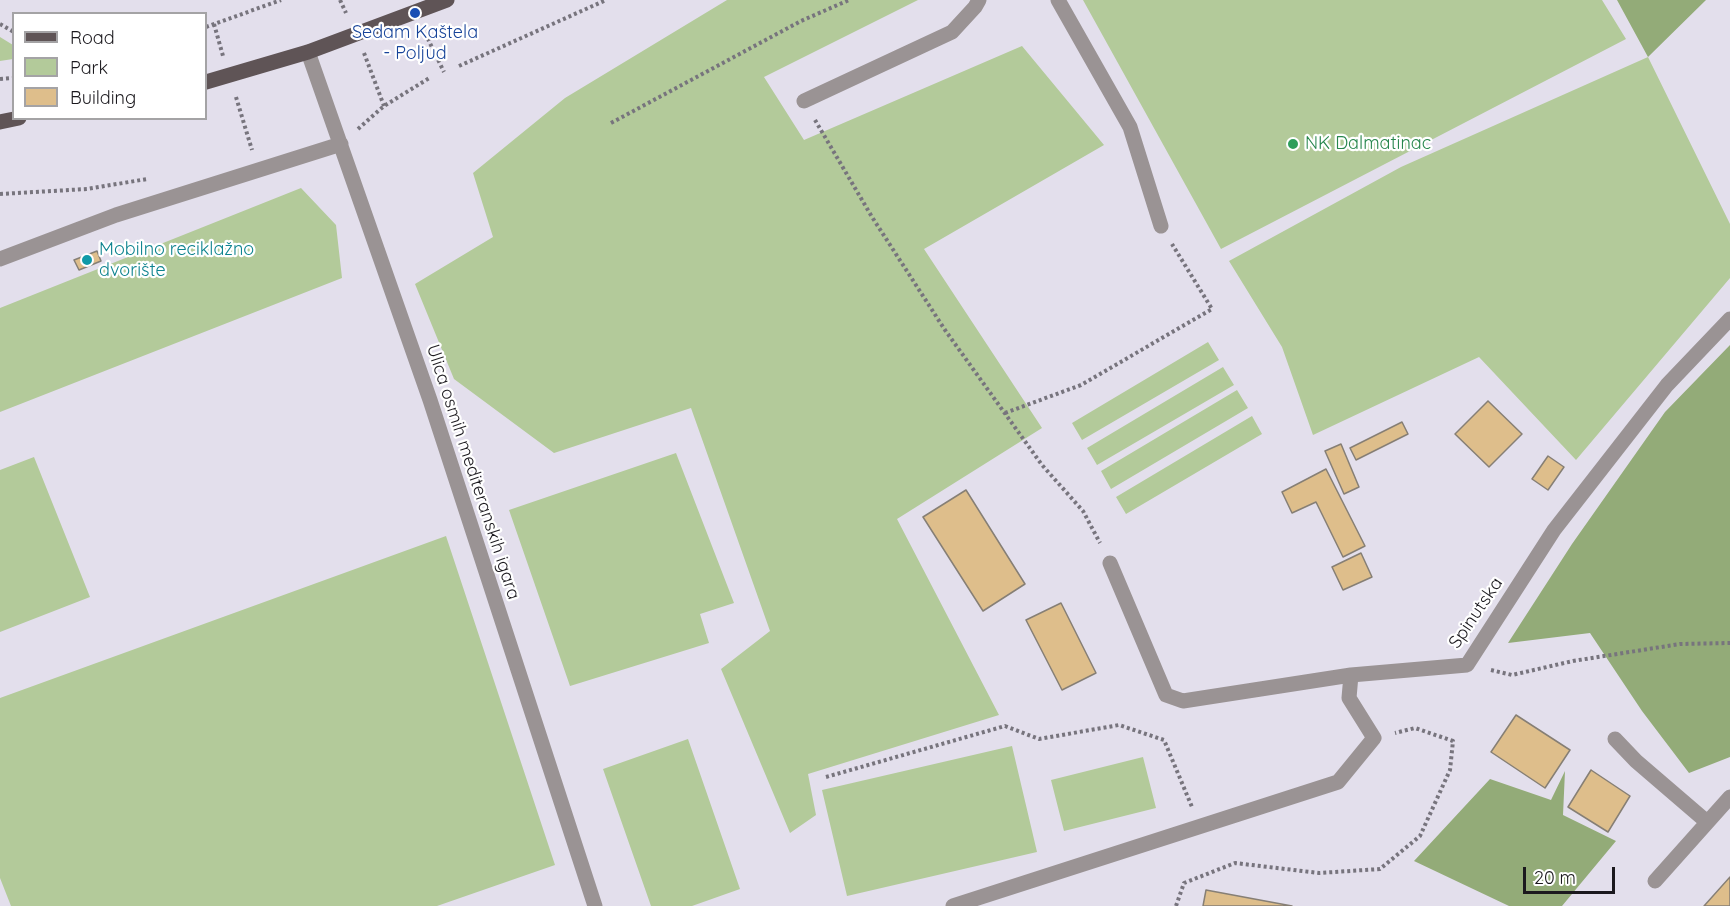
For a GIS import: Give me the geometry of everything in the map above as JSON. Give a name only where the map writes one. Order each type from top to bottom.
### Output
[{"type":"main road","points":[[207,82],[308,52],[447,0]]},
{"type":"street","points":[[804,101],[952,32],[979,0]]},
{"type":"street","points":[[1058,0],[1130,127],[1161,226]]},
{"type":"street","name":"Ulica osmih mediteranskih igara","points":[[308,52],[430,400],[595,906]]},
{"type":"street","points":[[0,259],[117,215],[341,144]]},
{"type":"street","name":"Spinutska","points":[[1110,563],[1166,695],[1183,701],[1351,675],[1467,665],[1554,530],[1667,385],[1730,319]]},
{"type":"street","points":[[953,906],[1338,782],[1374,738],[1349,698],[1351,675]]},
{"type":"street","points":[[1615,739],[1636,761],[1707,822]]},
{"type":"street","points":[[1655,881],[1730,797]]},
{"type":"path","points":[[207,27],[281,0]]},
{"type":"path","points":[[459,66],[606,0]]},
{"type":"path","points":[[611,123],[801,21],[849,0]]},
{"type":"path","points":[[415,13],[444,72]]},
{"type":"path","points":[[804,101],[872,217],[945,330],[1042,465],[1083,511],[1110,563]]},
{"type":"path","points":[[1005,413],[1081,385],[1212,309],[1161,226]]},
{"type":"path","points":[[1467,665],[1512,675],[1573,661],[1680,644],[1730,643]]},
{"type":"path","points":[[826,777],[1005,726],[1039,739],[1119,725],[1164,740],[1201,827]]},
{"type":"path","points":[[1176,906],[1184,883],[1235,863],[1319,873],[1380,869],[1420,836],[1450,770],[1453,741],[1415,728],[1374,738]]},
{"type":"green space","points":[[727,0],[918,0],[764,77],[804,140],[1022,46],[1104,145],[924,249],[1042,428],[897,519],[999,715],[808,774],[816,815],[790,833],[721,669],[770,631],[691,408],[554,453],[454,379],[415,284],[493,237],[473,173],[565,98]]},
{"type":"green space","name":"NK Dalmatinac","points":[[1083,0],[1602,0],[1626,39],[1221,249]]},
{"type":"green space","points":[[1617,0],[1706,0],[1648,57]]},
{"type":"green space","points":[[0,37],[12,44],[12,59],[0,61]]},
{"type":"green space","points":[[1648,57],[1730,224],[1730,278],[1576,460],[1479,357],[1313,435],[1282,347],[1229,261],[1401,167]]},
{"type":"green space","points":[[301,188],[336,225],[342,278],[0,412],[0,308]]},
{"type":"green space","points":[[1208,342],[1219,360],[1082,440],[1072,423]]},
{"type":"green space","points":[[1730,345],[1730,757],[1689,773],[1642,711],[1590,633],[1508,643],[1572,544],[1665,412]]},
{"type":"green space","points":[[1223,367],[1234,385],[1097,465],[1087,448]]},
{"type":"green space","points":[[1237,390],[1248,408],[1111,489],[1101,471]]},
{"type":"green space","points":[[1252,416],[1262,434],[1126,514],[1116,497]]},
{"type":"green space","points":[[676,453],[734,603],[700,614],[709,643],[570,686],[509,510]]},
{"type":"green space","points":[[34,457],[90,597],[0,632],[0,470]]},
{"type":"green space","points":[[446,536],[555,865],[437,906],[11,906],[0,878],[0,698]]},
{"type":"green space","points":[[688,739],[740,889],[692,906],[651,906],[603,769]]},
{"type":"green space","points":[[1012,746],[1037,852],[847,896],[822,790]]},
{"type":"green space","points":[[1143,757],[1156,808],[1064,831],[1051,780]]},
{"type":"green space","points":[[1565,771],[1563,815],[1616,841],[1562,906],[1509,906],[1414,861],[1490,779],[1551,800]]},
{"type":"building","name":"Mobilno reciklažno dvorište","points":[[97,251],[101,261],[79,270],[74,260]]},
{"type":"building","points":[[1488,401],[1522,434],[1489,467],[1455,434]]},
{"type":"building","points":[[1402,422],[1408,434],[1356,460],[1350,448]]},
{"type":"building","points":[[1341,444],[1359,487],[1344,494],[1325,451]]},
{"type":"building","points":[[1548,456],[1564,467],[1548,490],[1532,479]]},
{"type":"building","points":[[1326,469],[1365,546],[1343,557],[1316,502],[1292,513],[1282,492]]},
{"type":"building","points":[[966,490],[1025,584],[983,611],[923,517]]},
{"type":"building","points":[[1361,553],[1372,577],[1343,590],[1332,567]]},
{"type":"building","points":[[1061,603],[1096,673],[1062,690],[1026,620]]},
{"type":"building","points":[[1516,715],[1570,750],[1545,788],[1491,752]]},
{"type":"building","points":[[1591,770],[1630,796],[1608,832],[1568,807]]},
{"type":"building","points":[[1730,877],[1730,906],[1704,906]]},
{"type":"building","points":[[1206,890],[1292,906],[1203,906]]},
{"type":"place","name":"Sedam Kaštela - Poljud","points":[[415,13]]},
{"type":"place","name":"NK Dalmatinac","points":[[1293,144]]},
{"type":"place","name":"Mobilno reciklažno dvorište","points":[[87,260]]}]
